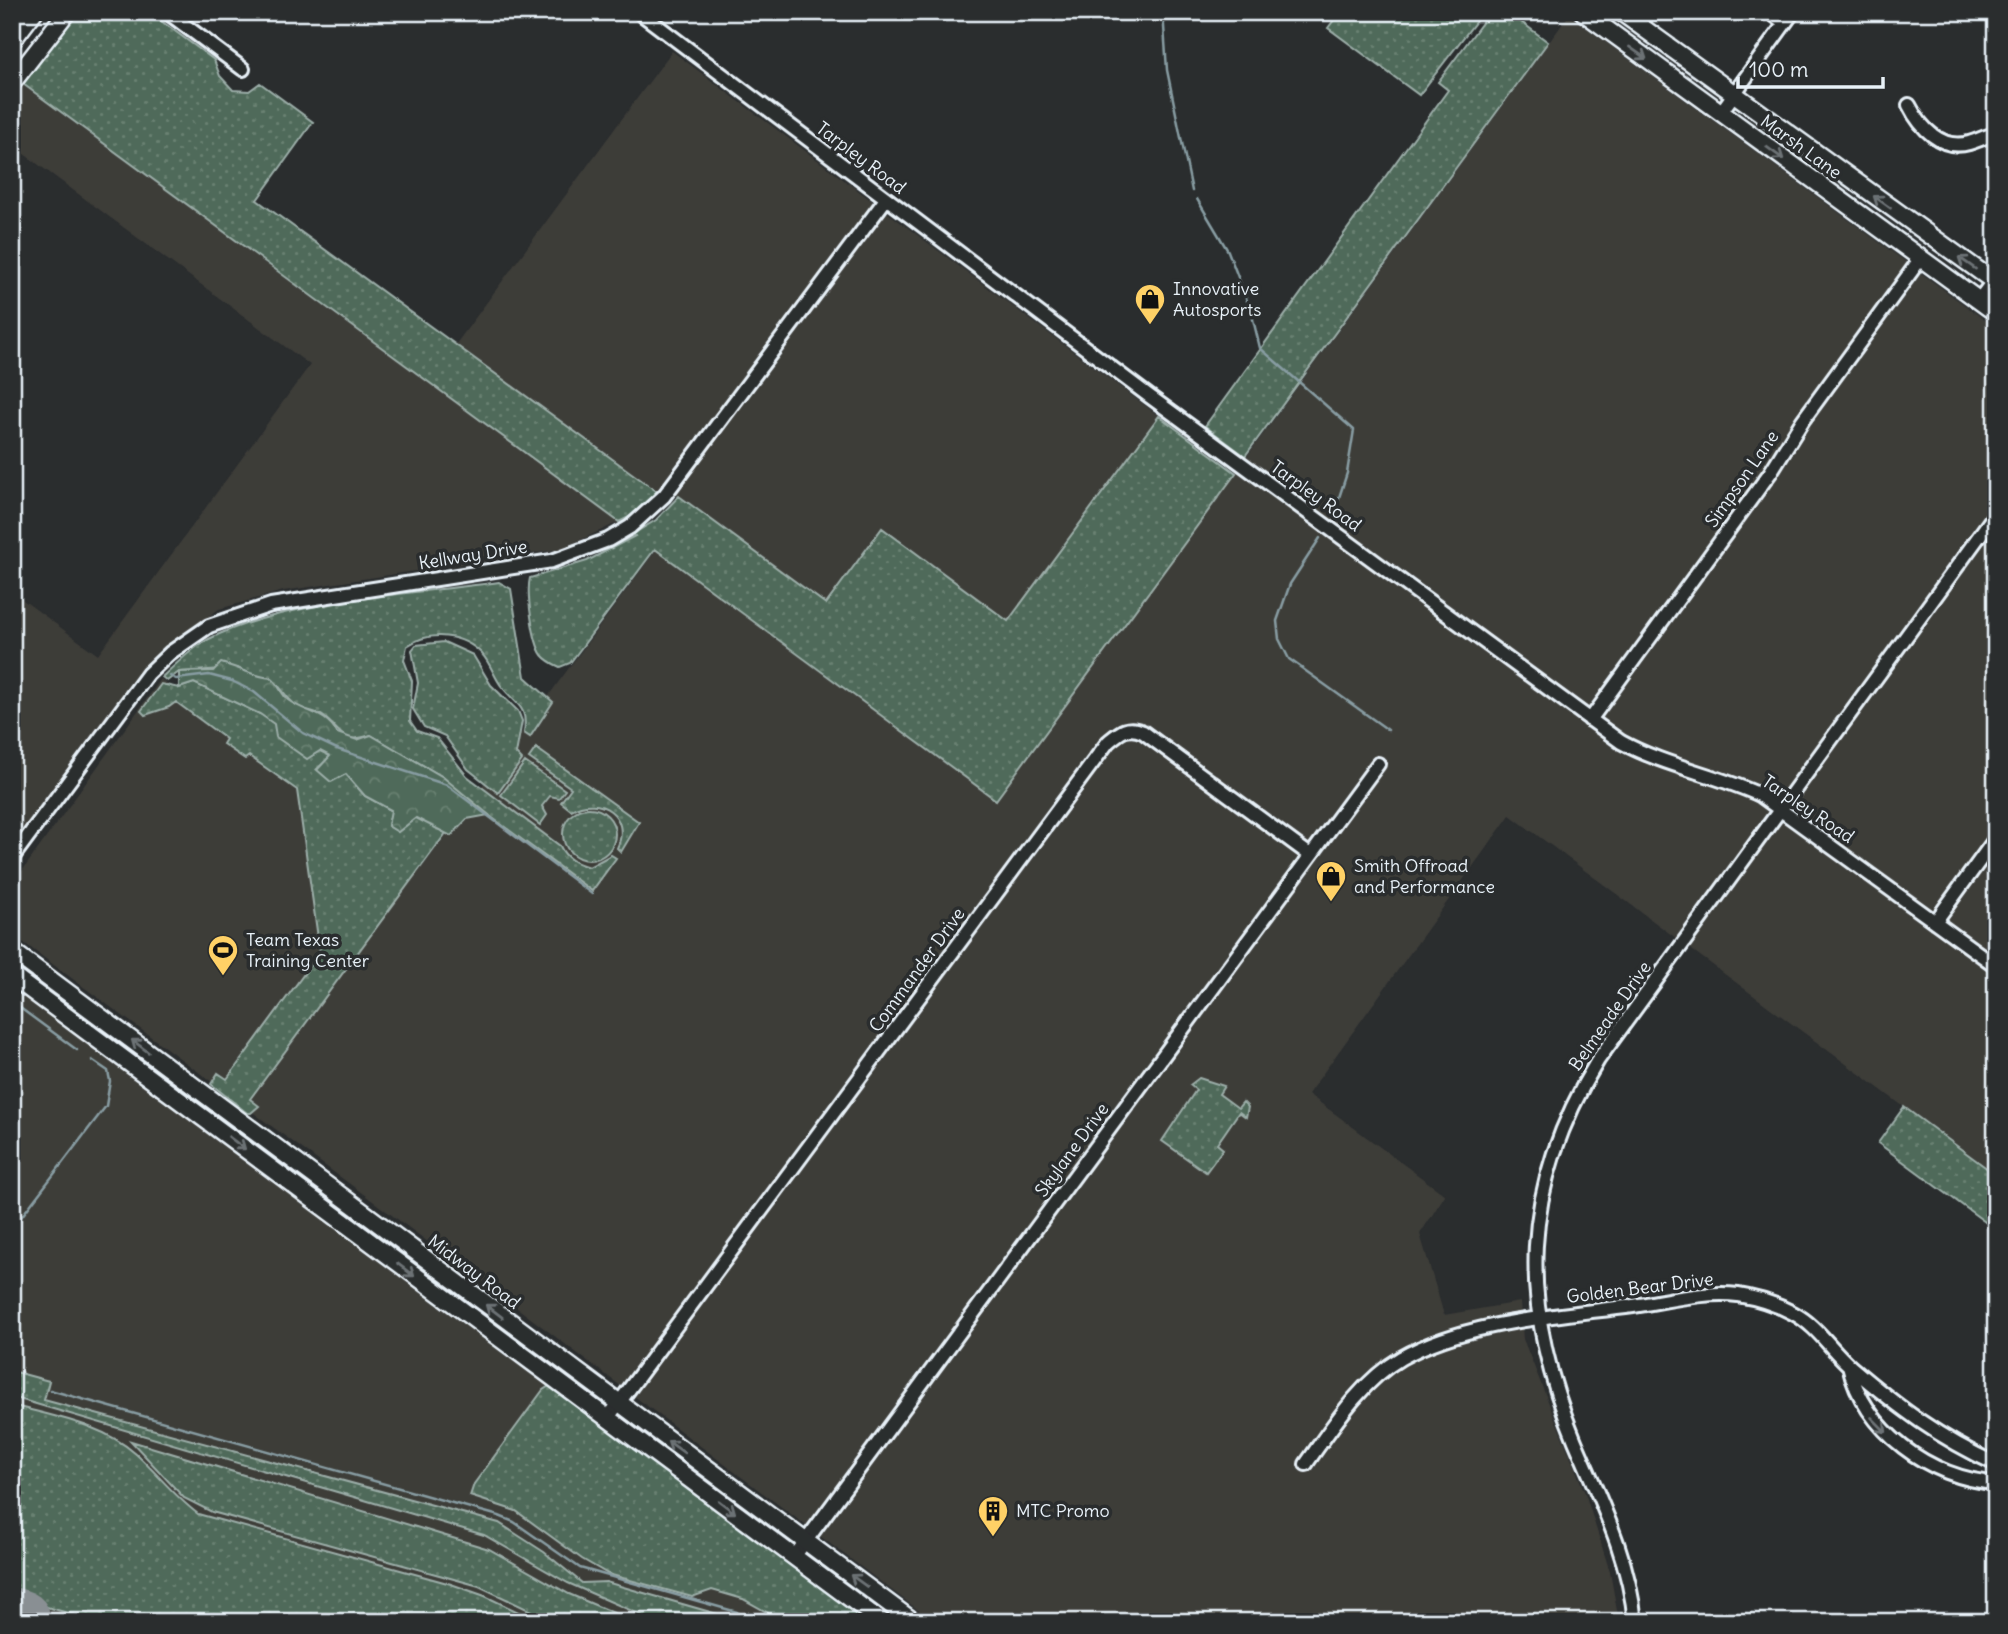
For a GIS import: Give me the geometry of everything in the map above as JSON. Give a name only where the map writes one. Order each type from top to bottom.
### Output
[{"type":"main road","points":[[12,41],[34,12]]},
{"type":"main road","points":[[12,83],[67,12]]},
{"type":"main road","name":"Marsh Lane","points":[[1583,12],[1996,313]]},
{"type":"main road","name":"Marsh Lane","points":[[1621,12],[1732,95],[1995,281]]},
{"type":"main road","name":"Midway Road","points":[[12,951],[914,1622]]},
{"type":"main road","points":[[12,976],[882,1622]]},
{"type":"main road","points":[[182,1103],[195,1087]]},
{"type":"main road","points":[[352,1229],[363,1214]]},
{"type":"street","points":[[167,12],[243,69]]},
{"type":"street","name":"Tarpley Road","points":[[639,12],[886,199],[1590,720],[1640,752],[1736,784],[1781,808],[1996,967]]},
{"type":"street","points":[[1770,12],[1785,23]]},
{"type":"street","points":[[1721,112],[1793,12]]},
{"type":"street","points":[[1909,106],[1919,125],[1948,143],[1959,145],[1996,134]]},
{"type":"street","name":"Kellway Drive","points":[[12,858],[148,674],[170,653],[209,626],[271,605],[552,561],[590,548],[630,527],[680,478],[886,199]]},
{"type":"street","name":"Simpson Lane","points":[[1590,720],[1770,473],[1802,421],[1921,258]]},
{"type":"street","points":[[1979,300],[1995,281]]},
{"type":"street","name":"Belmeade Drive","points":[[1635,1622],[1628,1576],[1618,1543],[1570,1429],[1551,1373],[1538,1319],[1535,1268],[1539,1208],[1547,1170],[1565,1119],[1598,1060],[1996,513]]},
{"type":"street","name":"Commander Drive","points":[[607,1419],[1108,743],[1123,730],[1133,727],[1143,732],[1310,855]]},
{"type":"street","name":"Skylane Drive","points":[[794,1557],[1378,764]]},
{"type":"street","points":[[1935,922],[1996,838]]},
{"type":"street","name":"Golden Bear Drive","points":[[1306,1464],[1360,1392],[1400,1359],[1454,1336],[1538,1319],[1693,1297],[1738,1296],[1768,1302],[1801,1318],[1822,1335],[1849,1365],[1918,1423],[1996,1464]]},
{"type":"street","name":"Golden Bear Drive","points":[[1849,1365],[1854,1388],[1870,1415],[1902,1445],[1954,1476],[1996,1483]]},
{"type":"shaded area","points":[[1569,15],[1996,328],[1996,1175],[1510,815],[1308,1094],[1445,1195],[1420,1234],[1444,1315],[1520,1302],[1523,1339],[1585,1493],[1610,1572],[1619,1622],[934,1622],[508,1301],[12,934],[12,885],[161,679],[420,870],[656,550],[996,800]]},
{"type":"shaded area","points":[[672,51],[1159,416],[1008,621],[882,529],[826,604],[679,496],[655,491],[456,344]]},
{"type":"shaded area","points":[[20,83],[619,522],[561,549],[283,591],[219,609],[162,650],[12,843],[12,592],[98,655],[310,365],[12,145],[12,93]]},
{"type":"shaded area","points":[[12,985],[551,1385],[470,1496],[862,1622],[12,1622]]},
{"type":"green space","points":[[77,12],[149,12],[214,60],[220,76],[233,90],[249,91],[260,83],[313,122],[257,200],[659,493],[635,514],[619,522],[23,84]]},
{"type":"green space","points":[[1340,12],[1483,12],[1419,95],[1328,28]]},
{"type":"green space","points":[[1490,12],[1508,12],[1548,42],[1245,456],[1205,426],[1448,90],[1438,82]]},
{"type":"green space","points":[[1159,416],[1236,473],[996,800],[655,549],[570,663],[557,666],[546,659],[539,649],[530,606],[530,578],[587,561],[635,536],[633,534],[656,520],[679,496],[826,604],[882,528],[1008,621]]},
{"type":"green space","points":[[499,582],[511,589],[525,677],[553,702],[530,737],[524,733],[523,711],[499,683],[482,654],[456,638],[436,636],[407,646],[404,660],[412,681],[410,721],[417,731],[437,738],[467,776],[560,846],[572,860],[589,867],[611,855],[616,858],[592,891],[460,794],[443,777],[371,735],[348,738],[321,715],[293,703],[271,678],[252,676],[238,668],[179,672],[167,681],[162,677],[189,652],[207,640],[273,616],[349,600]]},
{"type":"green space","points":[[444,642],[473,655],[491,685],[518,711],[522,721],[516,754],[522,760],[498,793],[468,769],[445,736],[424,727],[413,709],[418,683],[412,650],[416,645]]},
{"type":"green space","points":[[221,663],[271,678],[288,700],[328,721],[337,733],[357,740],[371,735],[443,777],[489,815],[467,819],[451,836],[416,818],[398,832],[388,826],[391,810],[365,796],[346,774],[331,782],[317,770],[330,756],[320,751],[307,759],[276,737],[274,724],[260,714],[194,683],[179,688],[179,672],[213,671]]},
{"type":"green space","points":[[194,683],[260,714],[331,756],[317,769],[346,774],[365,796],[392,811],[388,825],[398,832],[416,817],[446,833],[250,1099],[259,1106],[251,1113],[247,1113],[211,1084],[218,1073],[227,1079],[320,952],[297,790],[249,756],[245,759],[223,744],[226,739],[176,702],[145,715],[141,711],[161,684],[179,688]]},
{"type":"green space","points":[[536,748],[639,822],[621,852],[617,848],[621,837],[617,818],[602,807],[582,806],[571,810],[561,802],[571,788],[529,758]]},
{"type":"green space","points":[[525,762],[565,790],[559,798],[550,796],[542,806],[547,815],[540,825],[501,795]]},
{"type":"green space","points":[[589,808],[608,815],[615,834],[608,853],[589,860],[570,853],[563,834],[570,815]]},
{"type":"green space","points":[[1199,1078],[1224,1086],[1219,1094],[1238,1108],[1243,1102],[1248,1107],[1246,1117],[1239,1112],[1217,1144],[1223,1149],[1206,1172],[1162,1141],[1196,1090],[1190,1085]]},
{"type":"green space","points":[[1904,1107],[1996,1175],[1996,1230],[1878,1143]]},
{"type":"green space","points":[[12,1371],[49,1381],[44,1400],[499,1523],[544,1552],[582,1583],[606,1582],[717,1614],[725,1622],[657,1622],[568,1583],[484,1535],[12,1397]]},
{"type":"green space","points":[[551,1385],[869,1622],[771,1622],[768,1613],[743,1599],[712,1590],[692,1597],[608,1574],[582,1559],[516,1511],[470,1496],[474,1484],[543,1390]]},
{"type":"green space","points":[[12,1405],[109,1435],[136,1454],[198,1514],[451,1584],[485,1596],[539,1622],[99,1622],[12,1597]]},
{"type":"green space","points":[[131,1441],[489,1549],[569,1594],[635,1622],[554,1622],[479,1586],[212,1512],[184,1498]]},
{"type":"waterway","points":[[1163,12],[1167,70],[1192,191]]},
{"type":"waterway","points":[[1197,199],[1228,251],[1251,311],[1260,348],[1354,430],[1347,473],[1335,510]]},
{"type":"waterway","points":[[1320,538],[1290,584],[1277,621],[1279,639],[1289,659],[1388,730]]},
{"type":"waterway","points":[[170,676],[176,679],[209,675],[232,681],[254,692],[303,733],[337,749],[447,785],[592,894]]},
{"type":"waterway","points":[[12,1002],[77,1050]]},
{"type":"waterway","points":[[12,1229],[106,1106],[110,1081],[108,1071],[92,1060]]},
{"type":"waterway","points":[[50,1390],[499,1516],[514,1522],[580,1568],[737,1612],[752,1622]]},
{"type":"waterway","points":[[735,1622],[737,1612]]},
{"type":"runway","points":[[12,1620],[19,1622]]},
{"type":"place","name":"Innovative Autosports","points":[[1150,326]]},
{"type":"place","name":"Smith Offroad and Performance","points":[[1331,903]]},
{"type":"place","name":"Team Texas Training Center","points":[[223,977]]},
{"type":"place","name":"MTC Promo","points":[[993,1538]]}]
